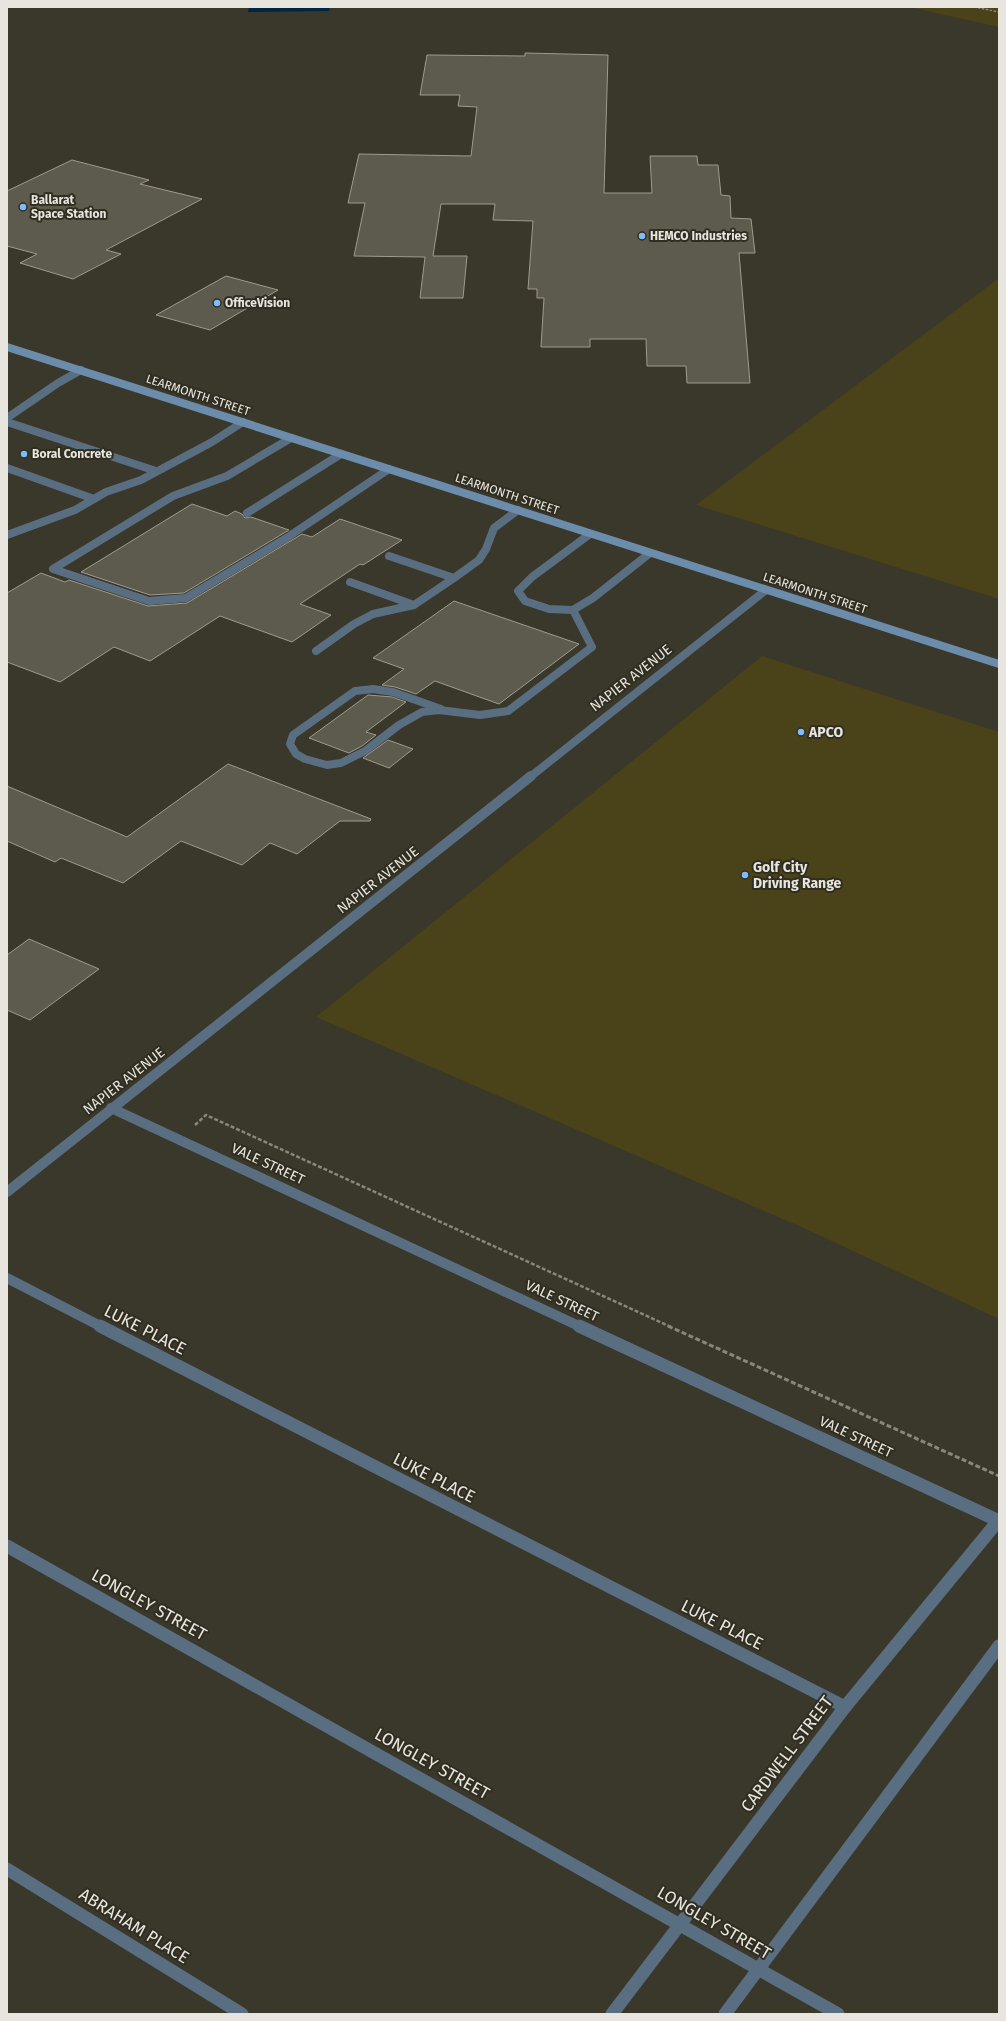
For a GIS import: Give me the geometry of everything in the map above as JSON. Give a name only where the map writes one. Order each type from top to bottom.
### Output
[{"type":"street","name":"LEARMONTH STREET","points":[[7,347],[999,664]]},
{"type":"street","points":[[7,418],[58,383],[81,370]]},
{"type":"street","points":[[7,422],[156,471]]},
{"type":"street","points":[[7,535],[75,510],[106,492],[141,480],[187,456],[243,422]]},
{"type":"street","points":[[291,438],[227,476],[173,496],[53,569],[149,600],[186,598],[294,533],[389,469]]},
{"type":"street","points":[[248,513],[341,454]]},
{"type":"street","points":[[7,468],[94,499]]},
{"type":"street","points":[[316,651],[354,624],[373,614],[414,605],[454,578],[479,560],[486,549],[494,528],[518,510]]},
{"type":"street","points":[[590,534],[532,577],[518,591],[525,601],[549,609],[573,610],[593,598],[650,553]]},
{"type":"street","points":[[389,556],[454,578]]},
{"type":"street","points":[[350,582],[414,605]]},
{"type":"street","name":"NAPIER AVENUE","points":[[7,1192],[766,590]]},
{"type":"street","points":[[441,709],[422,712],[403,722],[355,758],[344,764],[331,765],[302,759],[294,752],[290,744],[293,735],[355,691],[372,689],[393,692],[441,709],[464,714],[493,715],[508,712],[592,647],[573,610]]},
{"type":"street","name":"VALE STREET","points":[[111,1108],[999,1521]]},
{"type":"street","name":"LUKE PLACE","points":[[7,1278],[844,1707]]},
{"type":"street","name":"CARDWELL STREET","points":[[612,2014],[681,1925],[844,1707],[999,1521]]},
{"type":"street","name":"LONGLEY STREET","points":[[7,1546],[838,2014]]},
{"type":"street","points":[[725,2014],[999,1646]]},
{"type":"street","name":"ABRAHAM PLACE","points":[[7,1869],[242,2014]]},
{"type":"path","points":[[974,7],[999,12]]},
{"type":"path","points":[[178,1139],[206,1115],[999,1476]]},
{"type":"shaded area","points":[[909,7],[999,7],[999,27]]},
{"type":"shaded area","points":[[999,278],[999,599],[696,505]]},
{"type":"shaded area","name":"Golf City Driving Range","points":[[762,656],[999,732],[999,1319],[808,1230],[316,1017]]},
{"type":"water","points":[[249,7],[330,7],[329,11],[248,12]]},
{"type":"building","points":[[525,53],[608,55],[604,193],[652,193],[650,156],[697,156],[698,165],[718,165],[721,195],[730,196],[731,218],[751,219],[755,253],[739,253],[750,383],[687,383],[686,366],[647,366],[646,339],[590,339],[590,347],[541,347],[544,298],[537,298],[537,289],[528,289],[533,221],[493,220],[495,204],[441,204],[433,256],[467,256],[463,298],[420,298],[425,257],[354,256],[365,203],[348,203],[359,154],[471,156],[477,107],[458,106],[460,95],[420,95],[427,55],[525,56]]},
{"type":"building","points":[[72,160],[149,180],[140,184],[202,199],[106,250],[121,254],[73,279],[20,263],[37,254],[7,246],[7,191]]},
{"type":"building","name":"OfficeVision","points":[[226,276],[278,290],[210,330],[156,315]]},
{"type":"building","points":[[192,504],[227,516],[235,511],[242,514],[245,518],[251,517],[289,530],[184,593],[150,595],[81,572]]},
{"type":"building","points":[[340,519],[402,540],[363,565],[360,564],[300,604],[331,615],[292,642],[220,616],[150,661],[114,647],[60,682],[7,662],[7,593],[41,573],[65,582],[69,580],[148,606],[187,603],[302,534],[312,537]]},
{"type":"building","points":[[454,601],[579,644],[499,704],[435,681],[416,694],[395,687],[382,685],[404,669],[373,658]]},
{"type":"building","points":[[368,695],[392,697],[406,702],[366,732],[376,735],[362,746],[349,753],[309,738]]},
{"type":"building","points":[[388,740],[413,749],[389,768],[363,758]]},
{"type":"building","points":[[228,764],[371,819],[370,821],[340,821],[297,854],[270,843],[242,865],[181,841],[123,883],[61,858],[55,862],[7,841],[7,786],[127,837]]},
{"type":"building","points":[[29,939],[99,969],[30,1020],[7,1010],[7,955]]},
{"type":"place","name":"Ballarat Space Station","points":[[23,207]]},
{"type":"place","name":"HEMCO Industries","points":[[642,236]]},
{"type":"place","name":"OfficeVision","points":[[217,303]]},
{"type":"place","name":"Boral Concrete","points":[[24,454]]},
{"type":"place","name":"APCO","points":[[801,732]]},
{"type":"place","name":"Golf City Driving Range","points":[[745,875]]}]
